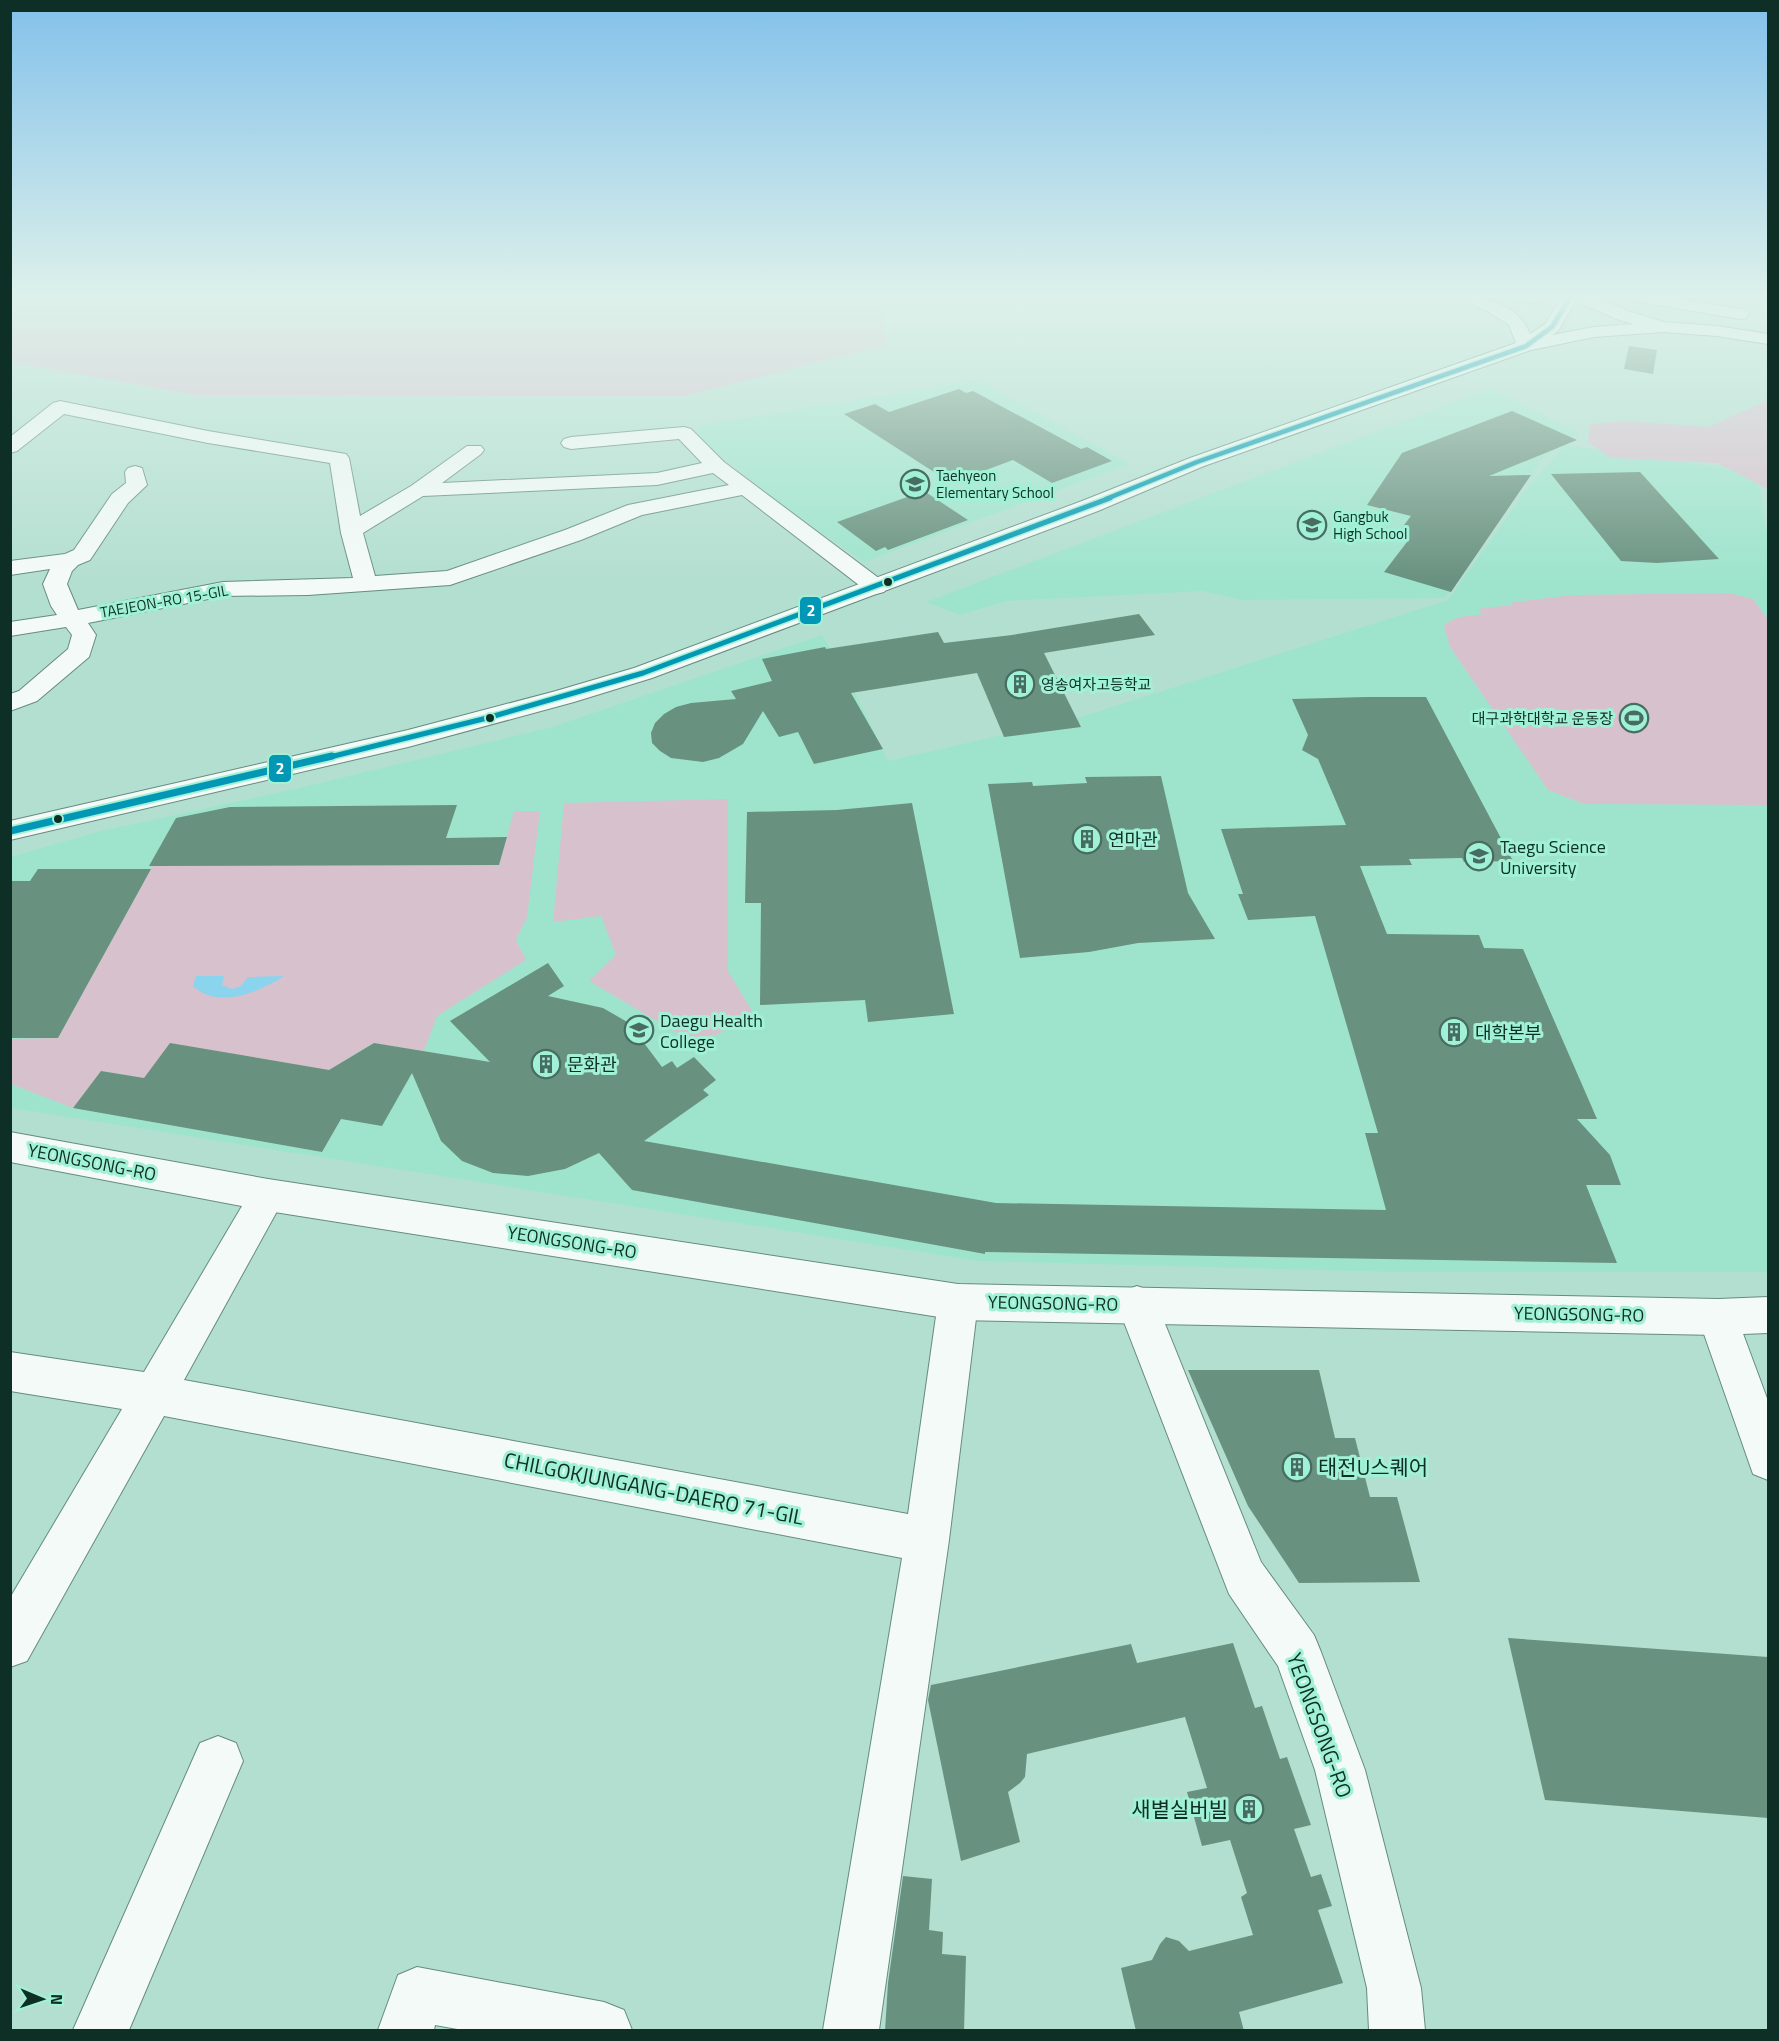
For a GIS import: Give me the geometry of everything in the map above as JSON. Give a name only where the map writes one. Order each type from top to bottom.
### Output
[{"type":"street","points":[[10,831],[413,737],[572,696],[643,674],[876,587],[1197,462],[1398,391]]},
{"type":"street","points":[[10,447],[60,407],[208,437],[339,458],[352,530],[366,584]]},
{"type":"street","points":[[571,443],[684,433],[717,466],[876,587]]},
{"type":"street","points":[[352,530],[418,490],[474,450]]},
{"type":"street","points":[[418,490],[657,480],[717,466]]},
{"type":"street","points":[[10,568],[70,560],[82,555],[120,499],[137,485],[135,472]]},
{"type":"street","name":"TAEJEON-RO 15-GIL","points":[[14,630],[223,589],[366,584],[450,578],[573,536],[636,510],[746,488]]},
{"type":"street","points":[[10,703],[28,696],[80,652],[84,635],[70,618],[55,584],[62,568],[70,560]]},
{"type":"street","name":"YEONGSONG-RO","points":[[10,1147],[268,1195],[958,1302],[1718,1317],[1768,1315]]},
{"type":"street","points":[[10,1644],[268,1195]]},
{"type":"street","points":[[851,2031],[927,1540],[958,1302]]},
{"type":"street","name":"YEONGSONG-RO","points":[[1137,1304],[1245,1578],[1297,1652],[1340,1770],[1394,1988],[1397,2031]]},
{"type":"street","points":[[1718,1317],[1768,1459]]},
{"type":"street","name":"CHILGOKJUNGANG-DAERO 71-GIL","points":[[10,1371],[154,1394],[927,1540]]},
{"type":"street","points":[[101,2031],[218,1761]]},
{"type":"street","points":[[406,2031],[417,1994],[603,2031]]},
{"type":"shaded area","points":[[174,391],[703,391],[684,396],[195,395]]},
{"type":"shaded area","name":"Taehyeon Elementary School","points":[[910,391],[998,391],[1129,464],[864,562],[780,504],[697,436],[700,426]]},
{"type":"shaded area","name":"Gangbuk High School","points":[[1482,391],[1497,391],[1579,433],[1542,460],[1445,598],[1243,600],[1202,591],[1007,601],[960,615],[926,602]]},
{"type":"shaded area","points":[[1768,400],[1768,489],[1717,463],[1611,458],[1588,442],[1590,424],[1627,421],[1709,427]]},
{"type":"shaded area","points":[[1565,445],[1757,473],[1768,539],[1768,1272],[1393,1272],[978,1261],[11,1108],[10,857],[101,831],[295,789],[552,727],[822,635],[851,684],[888,761],[1084,716],[1448,600],[1530,485]]},
{"type":"shaded area","name":"대구과학대학교 운동장","points":[[1729,593],[1753,599],[1768,619],[1768,805],[1584,804],[1548,790],[1450,647],[1444,626],[1457,618],[1481,615],[1478,609],[1511,605],[1513,602],[1573,595]]},
{"type":"shaded area","points":[[728,799],[728,971],[755,1016],[696,1044],[589,981],[616,955],[601,916],[553,922],[564,803]]},
{"type":"shaded area","points":[[514,811],[540,811],[527,917],[516,940],[526,960],[437,1016],[424,1051],[373,1043],[329,1070],[144,1078],[101,1071],[73,1108],[11,1084],[10,1039],[58,1038],[152,866],[499,865]]},
{"type":"water","points":[[196,976],[224,976],[222,985],[232,989],[241,986],[248,977],[284,976],[251,993],[226,998],[203,993],[193,986]]},
{"type":"building","points":[[952,391],[973,391],[1081,449],[1087,447],[1112,461],[1052,483],[1013,460],[951,483],[844,414],[875,404],[889,412]]},
{"type":"building","points":[[1512,411],[1577,440],[1489,476],[1531,475],[1451,592],[1384,572],[1407,542],[1394,538],[1411,516],[1367,505],[1402,453]]},
{"type":"building","points":[[1640,472],[1719,559],[1657,563],[1621,561],[1551,474]]},
{"type":"building","points":[[924,491],[968,520],[888,550],[885,547],[876,551],[837,522]]},
{"type":"building","points":[[1139,614],[1155,635],[1044,653],[1081,727],[1004,737],[977,673],[851,693],[883,749],[814,764],[798,732],[779,737],[763,711],[743,744],[719,758],[703,762],[671,758],[652,743],[651,733],[655,723],[676,707],[691,703],[736,699],[731,691],[772,681],[762,659],[825,647],[826,649],[938,632],[944,643],[1012,635]]},
{"type":"building","points":[[1426,697],[1513,861],[1464,862],[1462,858],[1409,859],[1412,865],[1360,866],[1387,934],[1479,935],[1484,948],[1523,949],[1597,1119],[1577,1119],[1610,1155],[1621,1185],[1586,1185],[1617,1263],[985,1252],[985,1254],[632,1190],[599,1153],[565,1169],[528,1176],[493,1173],[462,1161],[441,1141],[412,1073],[382,1126],[341,1119],[322,1152],[73,1108],[101,1071],[144,1078],[170,1043],[329,1070],[374,1043],[490,1062],[450,1021],[548,963],[564,986],[548,996],[603,1008],[629,1023],[662,1067],[672,1061],[677,1068],[694,1057],[716,1080],[703,1090],[709,1095],[644,1141],[996,1203],[1386,1210],[1365,1133],[1378,1133],[1315,916],[1248,920],[1238,894],[1243,894],[1221,829],[1346,825],[1318,759],[1302,750],[1308,735],[1292,699]]},
{"type":"building","name":"연마관","points":[[1161,776],[1188,893],[1215,939],[1138,943],[1089,952],[1020,958],[988,784],[1032,782],[1033,786],[1087,783],[1085,777]]},
{"type":"building","points":[[912,803],[954,1014],[868,1022],[865,1000],[760,1005],[761,903],[745,903],[747,812],[837,810]]},
{"type":"building","points":[[457,805],[446,838],[507,837],[499,865],[149,866],[176,818],[230,807]]},
{"type":"building","points":[[38,869],[151,869],[58,1038],[10,1038],[10,881],[30,881]]},
{"type":"building","name":"태전U스퀘어","points":[[1188,1370],[1319,1370],[1335,1438],[1355,1438],[1370,1497],[1397,1497],[1420,1582],[1299,1583],[1248,1506]]},
{"type":"building","points":[[1508,1638],[1768,1657],[1768,1818],[1545,1800]]},
{"type":"building","points":[[1233,1643],[1255,1708],[1262,1706],[1280,1759],[1287,1757],[1311,1825],[1294,1829],[1311,1877],[1321,1874],[1332,1906],[1318,1910],[1343,1983],[1239,2012],[1244,2031],[1136,2031],[1121,1968],[1152,1960],[1166,1937],[1179,1941],[1189,1951],[1253,1935],[1241,1897],[1247,1893],[1230,1840],[1202,1846],[1187,1792],[1207,1788],[1185,1717],[1027,1754],[1025,1777],[1008,1792],[1020,1842],[961,1861],[928,1700],[931,1685],[1131,1644],[1137,1663]]},
{"type":"building","points":[[903,1876],[932,1879],[929,1930],[943,1932],[942,1954],[966,1956],[964,2031],[885,2031],[888,1983]]},
{"type":"transit line","name":"2","points":[[10,831],[408,738],[565,697],[643,673],[1090,506],[1197,462],[1398,391]]},
{"type":"place","name":"Taehyeon Elementary School","points":[[915,484]]},
{"type":"place","name":"Gangbuk High School","points":[[1312,525]]},
{"type":"place","name":"영송여자고등학교","points":[[1020,684]]},
{"type":"place","name":"대구과학대학교 운동장","points":[[1634,718]]},
{"type":"place","name":"연마관","points":[[1087,839]]},
{"type":"place","name":"Taegu Science University","points":[[1479,856]]},
{"type":"place","name":"Daegu Health College","points":[[639,1030]]},
{"type":"place","name":"대학본부","points":[[1454,1032]]},
{"type":"place","name":"문화관","points":[[546,1064]]},
{"type":"place","name":"태전U스퀘어","points":[[1297,1467]]},
{"type":"place","name":"새볕실버빌","points":[[1249,1809]]}]
